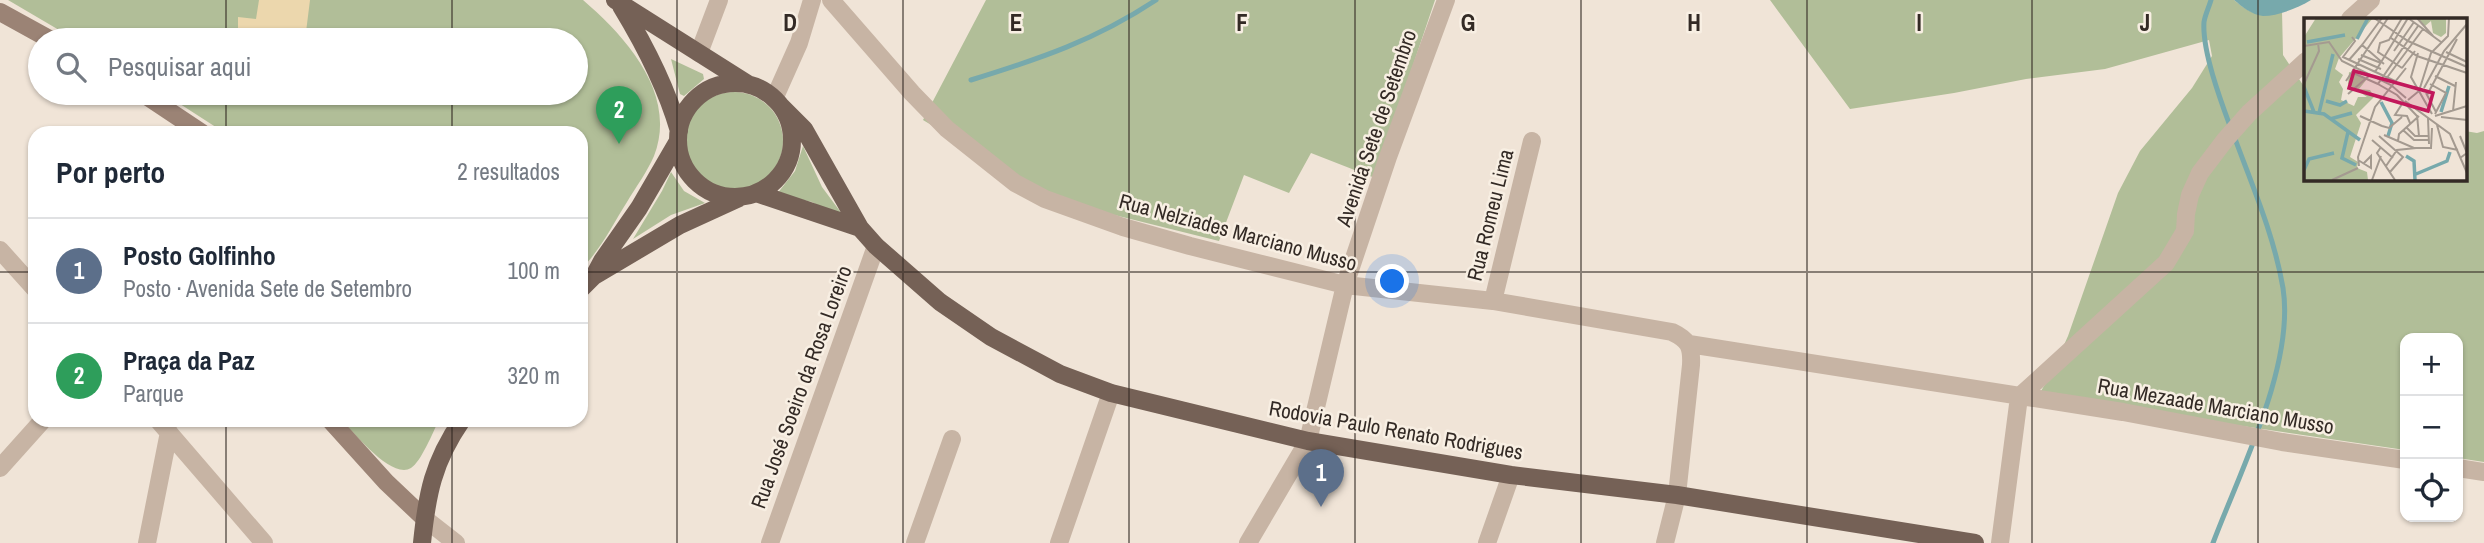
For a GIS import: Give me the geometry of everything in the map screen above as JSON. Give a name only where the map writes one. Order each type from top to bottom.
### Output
[{"type":"main road","points":[[588,282],[680,225],[749,195],[775,180],[792,150],[791,127],[778,102],[617,2]]},
{"type":"main road","points":[[617,2],[654,61],[672,106],[681,157],[687,171],[698,183],[726,196],[749,195],[860,228]]},
{"type":"main road","points":[[588,282],[639,208],[679,136],[687,110],[704,93],[725,84],[749,85]]},
{"type":"main road","name":"Rodovia Paulo Renato Rodrigues","points":[[778,102],[804,129],[860,228],[876,246],[940,302],[991,337],[1060,374],[1111,393],[1308,441],[1511,475],[1677,495],[1918,539],[1975,543]]},
{"type":"main road","points":[[422,543],[426,502],[434,472],[442,452],[458,427]]},
{"type":"street","points":[[699,53],[719,0]]},
{"type":"street","points":[[778,102],[812,0]]},
{"type":"street","name":"Rua Nelziades Marciano Musso","points":[[831,0],[947,129],[1015,183],[1045,199],[1177,243],[1345,285],[1493,301],[1672,332],[1689,344]]},
{"type":"street","name":"Avenida Sete de Setembro","points":[[1248,543],[1308,441],[1345,285],[1388,157],[1446,0]]},
{"type":"street","points":[[2351,18],[2371,0]]},
{"type":"street","points":[[0,12],[29,28]]},
{"type":"street","points":[[2000,543],[2019,397],[2166,263],[2185,231],[2190,195],[2200,173],[2249,113],[2304,62]]},
{"type":"street","points":[[160,105],[192,126]]},
{"type":"street","name":"Rua Romeu Lima","points":[[1493,301],[1532,141]]},
{"type":"street","name":"Rua José Soeiro da Rosa Loreiro","points":[[769,543],[876,246]]},
{"type":"street","points":[[0,250],[28,281]]},
{"type":"street","points":[[1665,543],[1677,495],[1691,365],[1689,344]]},
{"type":"street","name":"Rua Mezaade Marciano Musso","points":[[1689,344],[2123,412],[2282,442],[2400,459]]},
{"type":"street","points":[[1059,543],[1111,393]]},
{"type":"street","points":[[0,468],[37,427]]},
{"type":"street","points":[[147,543],[163,427]]},
{"type":"street","points":[[164,427],[264,543]]},
{"type":"street","points":[[336,427],[386,482],[424,518],[456,543]]},
{"type":"street","points":[[915,543],[952,439]]},
{"type":"street","points":[[2463,469],[2484,472]]},
{"type":"street","points":[[1487,543],[1511,475]]},
{"type":"green space","points":[[8,0],[583,0],[616,31],[644,69],[659,111],[660,133],[654,156],[645,174],[588,262],[588,126],[214,126],[182,105],[588,105],[588,28],[56,28]]},
{"type":"green space","points":[[986,0],[1435,0],[1375,178],[1311,153],[1289,193],[1244,175],[1219,241],[1058,201],[923,120]]},
{"type":"green space","points":[[1770,0],[2234,0],[2256,13],[2282,11],[2283,55],[2304,86],[2304,180],[2466,180],[2466,131],[2484,131],[2484,462],[2463,459],[2463,333],[2400,333],[2400,449],[2038,396],[2068,336],[2118,193],[2140,151],[2192,88],[2212,56],[2209,40],[2105,69],[2026,79],[1850,109]]},
{"type":"green space","points":[[671,59],[703,74],[704,79],[684,96],[680,94]]},
{"type":"green space","points":[[734,92],[753,96],[768,107],[779,122],[783,141],[779,160],[768,175],[753,186],[734,190],[715,186],[700,175],[689,160],[685,141],[689,122],[700,107],[715,96]]},
{"type":"green space","points":[[803,146],[822,187],[848,222],[812,202],[777,194],[795,171]]},
{"type":"green space","points":[[671,172],[684,191],[705,203],[671,215],[633,239],[662,191]]},
{"type":"green space","points":[[348,427],[436,427],[419,460],[411,468],[403,470],[384,462]]},
{"type":"sand","points":[[259,0],[310,0],[306,28],[238,28],[238,17],[256,19]]},
{"type":"water","points":[[2234,0],[2311,0],[2288,11],[2263,16],[2251,12]]},
{"type":"waterway","points":[[971,80],[1066,47],[1134,14],[1156,0]]},
{"type":"waterway","points":[[2211,0],[2204,22],[2204,33],[2212,74],[2230,126]]},
{"type":"waterway","points":[[2213,543],[2263,417],[2281,350],[2285,318],[2283,288],[2274,249],[2234,136]]},
{"type":"place","name":"Praça da Paz","points":[[619,144]]},
{"type":"place","name":"Posto Golfinho","points":[[1321,507]]}]
